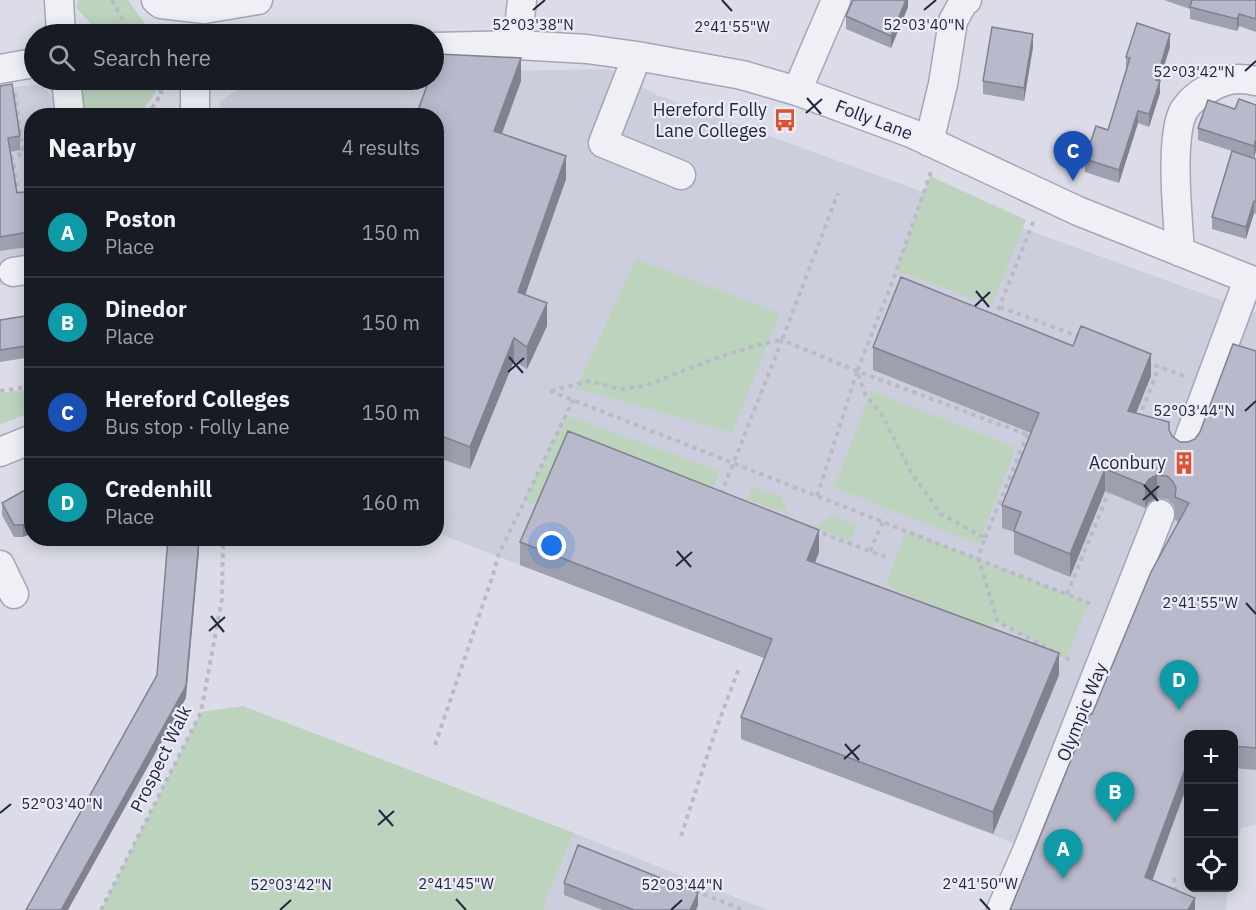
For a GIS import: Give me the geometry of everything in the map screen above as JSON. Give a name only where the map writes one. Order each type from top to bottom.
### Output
[{"type":"street","points":[[58,0],[60,24]]},
{"type":"street","points":[[156,0],[161,4],[204,9],[258,0]]},
{"type":"street","points":[[517,45],[522,0]]},
{"type":"street","points":[[797,91],[836,0]]},
{"type":"street","points":[[934,144],[953,21],[967,0]]},
{"type":"street","name":"Folly Lane","points":[[444,47],[517,45],[587,50],[637,56],[742,75],[860,113],[1044,194],[1252,281]]},
{"type":"street","points":[[637,56],[603,143],[681,175]]},
{"type":"street","points":[[7,76],[24,68]]},
{"type":"street","points":[[1180,252],[1176,155],[1178,129],[1184,111],[1197,94],[1220,82],[1240,78],[1256,81]]},
{"type":"street","points":[[67,90],[69,108]]},
{"type":"street","points":[[195,90],[195,108]]},
{"type":"street","points":[[1185,449],[1224,345],[1252,281]]},
{"type":"street","points":[[1224,345],[1249,356]]},
{"type":"street","points":[[0,452],[24,442]]},
{"type":"street","name":"Olympic Way","points":[[1001,910],[1027,851],[1160,514]]},
{"type":"street","points":[[0,565],[14,594]]},
{"type":"path","points":[[112,0],[125,24]]},
{"type":"path","points":[[7,76],[23,154],[12,156],[20,202]]},
{"type":"path","points":[[152,108],[162,93],[159,90]]},
{"type":"path","points":[[817,496],[857,371],[892,283],[934,144]]},
{"type":"path","points":[[719,500],[838,194]]},
{"type":"path","points":[[985,315],[995,319],[1044,194]]},
{"type":"path","points":[[892,283],[902,286]]},
{"type":"path","points":[[1000,307],[1085,339]]},
{"type":"path","points":[[1028,435],[857,371],[782,340],[722,356],[644,386],[620,389],[589,381],[550,391],[1120,615]]},
{"type":"path","points":[[1138,359],[1209,386]]},
{"type":"path","points":[[1137,421],[1159,367]]},
{"type":"path","points":[[857,371],[865,394],[882,415],[911,472],[941,514],[985,538]]},
{"type":"path","points":[[0,391],[24,387]]},
{"type":"path","points":[[435,746],[494,575],[498,556],[573,400]]},
{"type":"path","points":[[1031,428],[978,558],[998,622],[1098,673]]},
{"type":"path","points":[[1067,594],[1111,486]]},
{"type":"path","points":[[712,491],[723,495]]},
{"type":"path","points":[[870,551],[883,521]]},
{"type":"path","points":[[807,527],[888,558]]},
{"type":"path","name":"Prospect Walk","points":[[102,910],[201,712],[222,598],[223,546]]},
{"type":"path","points":[[681,836],[739,668]]},
{"type":"path","points":[[1174,879],[1176,900]]},
{"type":"path","points":[[695,891],[744,910]]},
{"type":"shaded area","points":[[609,69],[657,95],[1256,313],[1256,825],[1241,828],[1238,841],[1238,730],[1184,730],[1184,892],[1228,892],[1226,910],[1001,910],[1027,851],[1004,839],[741,739],[772,661],[444,536],[444,108],[220,108],[220,101],[236,90],[444,90],[444,72]]},
{"type":"shaded area","points":[[24,86],[24,90],[46,90],[52,96],[56,108],[24,108],[24,282],[0,285],[0,88]]},
{"type":"shaded area","points":[[574,833],[767,910],[545,910],[544,905]]},
{"type":"green space","points":[[78,0],[128,0],[145,24],[91,24],[76,8]]},
{"type":"green space","points":[[80,90],[156,91],[145,108],[83,108]]},
{"type":"green space","points":[[930,176],[1026,220],[992,305],[896,271]]},
{"type":"green space","points":[[636,259],[780,313],[732,433],[576,388]]},
{"type":"green space","points":[[24,390],[24,415],[0,425],[0,393]]},
{"type":"green space","points":[[871,391],[1016,447],[979,544],[834,488]]},
{"type":"green space","points":[[566,415],[720,471],[712,491],[544,509],[524,501]]},
{"type":"green space","points":[[752,486],[781,496],[789,514],[747,499]]},
{"type":"green space","points":[[833,516],[857,525],[851,541],[814,527]]},
{"type":"green space","points":[[906,530],[1089,603],[1066,658],[998,622],[987,630],[886,585]]},
{"type":"green space","points":[[243,706],[574,833],[544,905],[545,910],[101,910],[201,712]]},
{"type":"building","points":[[853,0],[906,0],[891,36],[846,16]]},
{"type":"building","points":[[1192,0],[1256,0],[1256,19],[1239,14],[1237,19],[1190,7]]},
{"type":"building","points":[[1137,23],[1170,34],[1156,80],[1160,81],[1149,114],[1138,111],[1119,170],[1085,159],[1096,126],[1108,130],[1130,58],[1126,57]]},
{"type":"building","points":[[992,27],[1033,34],[1024,88],[983,81]]},
{"type":"building","points":[[444,54],[521,58],[494,131],[566,156],[518,292],[547,303],[527,347],[514,338],[470,447],[444,437],[444,108],[419,108],[425,90],[444,90]]},
{"type":"building","points":[[12,84],[20,136],[8,138],[17,193],[24,192],[24,233],[0,237],[0,86]]},
{"type":"building","points":[[1239,99],[1256,105],[1254,146],[1198,128],[1208,100],[1235,109]]},
{"type":"building","points":[[1232,151],[1256,159],[1256,202],[1254,201],[1246,227],[1212,217]]},
{"type":"building","points":[[901,277],[1073,346],[1081,326],[1151,354],[1128,411],[1169,422],[1172,436],[1180,442],[1195,439],[1200,432],[1233,344],[1256,351],[1256,748],[1238,746],[1238,730],[1184,730],[1184,772],[1145,877],[1195,898],[1188,910],[1010,910],[1090,713],[1092,714],[1151,572],[1189,503],[1175,497],[1176,488],[1167,476],[1157,475],[1149,479],[1145,485],[1105,469],[1070,554],[1014,531],[1021,512],[1002,505],[1039,413],[873,347]]},
{"type":"building","points":[[24,316],[24,346],[0,350],[0,320]]},
{"type":"building","points":[[568,431],[819,530],[807,560],[1059,653],[993,812],[741,717],[772,639],[520,542]]},
{"type":"building","points":[[24,491],[24,524],[14,525],[2,503]]},
{"type":"building","points":[[167,546],[198,546],[186,686],[61,910],[26,910],[157,675]]},
{"type":"building","points":[[578,845],[698,893],[690,910],[634,910],[564,883]]},
{"type":"place","name":"Hereford Folly Lane Colleges","points":[[785,120]]},
{"type":"place","name":"Hereford Colleges","points":[[1073,181]]},
{"type":"place","name":"Aconbury","points":[[1184,463]]},
{"type":"place","name":"Credenhill","points":[[1179,710]]},
{"type":"place","name":"Dinedor","points":[[1115,822]]},
{"type":"place","name":"Poston","points":[[1063,879]]}]
